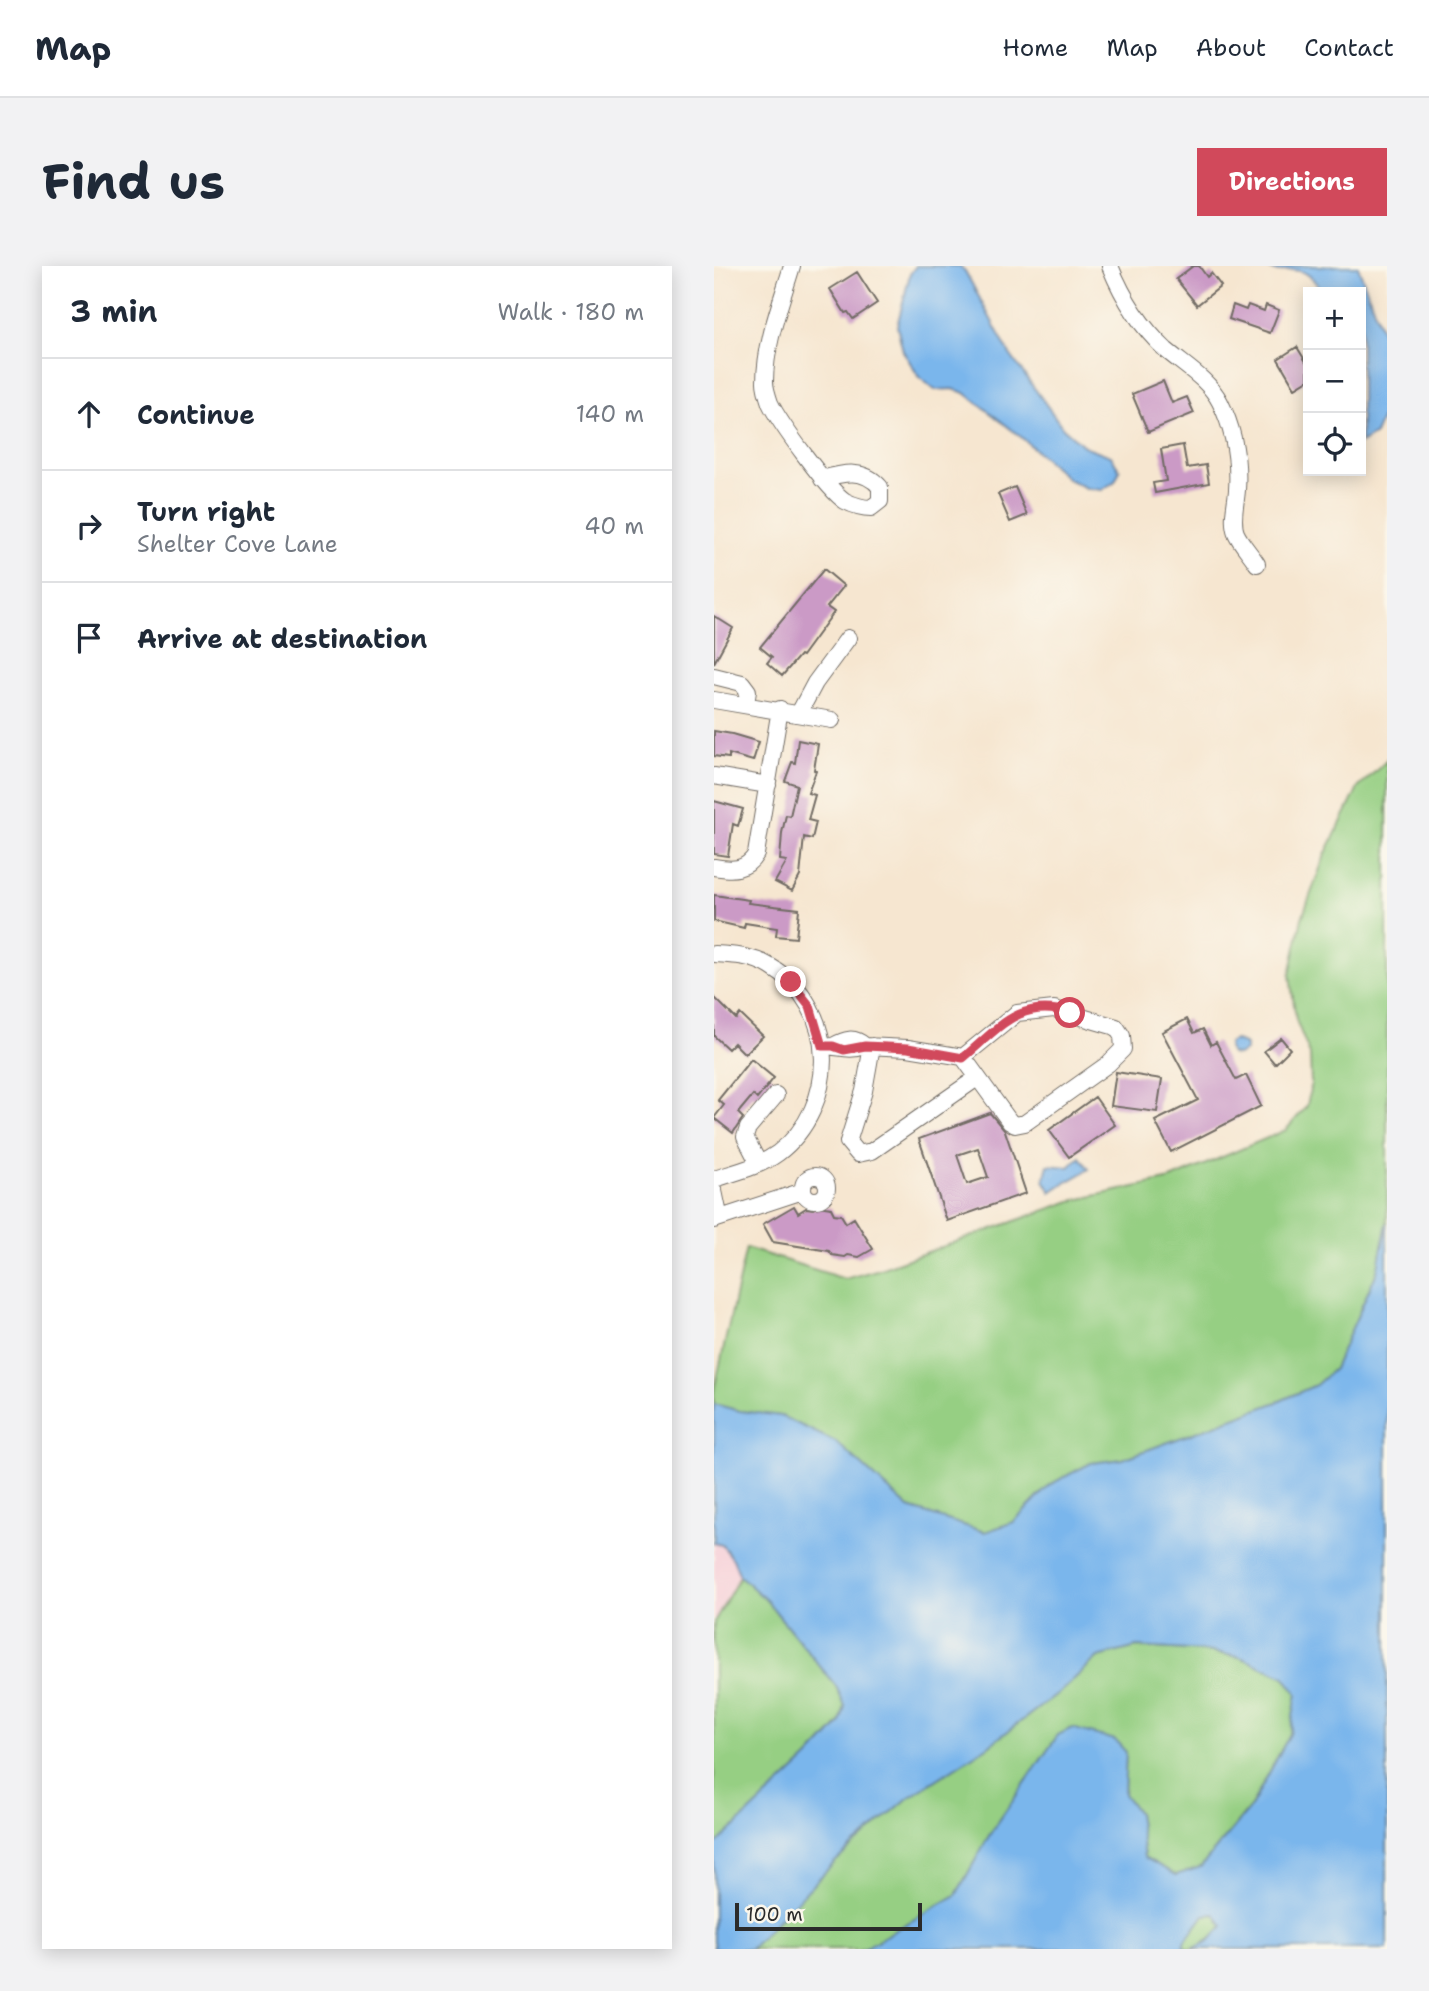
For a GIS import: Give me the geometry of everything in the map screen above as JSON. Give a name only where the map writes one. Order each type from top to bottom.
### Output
[{"type":"street","points":[[792,266],[771,341],[765,382],[769,402],[821,479]]},
{"type":"street","points":[[1110,266],[1127,303],[1140,323],[1199,376],[1218,398],[1229,422],[1236,448],[1236,533],[1257,565]]},
{"type":"street","points":[[799,713],[815,683],[848,638]]},
{"type":"street","points":[[714,676],[742,682],[748,691],[746,704]]},
{"type":"street","points":[[714,699],[832,720]]},
{"type":"street","points":[[714,867],[739,869],[753,859],[758,848],[780,709]]},
{"type":"street","points":[[714,776],[768,785]]},
{"type":"street","points":[[714,954],[752,958],[773,968],[791,982],[810,1006],[828,1046],[822,1083],[812,1113],[787,1146],[759,1164],[714,1179]]},
{"type":"street","points":[[828,1046],[844,1050],[869,1046],[908,1048],[963,1058],[1010,1122],[1015,1125],[1025,1123],[1118,1056],[1123,1049],[1122,1037],[1116,1027],[1054,1009],[1017,1013],[963,1058]]},
{"type":"street","points":[[869,1046],[864,1091],[848,1142],[858,1154],[872,1152],[977,1078]]},
{"type":"street","points":[[759,1164],[745,1137],[748,1128],[776,1095]]},
{"type":"street","points":[[714,1191],[718,1210],[714,1219]]},
{"type":"street","points":[[714,1219],[803,1191]]},
{"type":"shaded area","points":[[714,1543],[722,1545],[733,1559],[740,1576],[714,1622]]},
{"type":"green space","points":[[1387,760],[1387,1223],[1377,1272],[1334,1369],[1316,1385],[1280,1401],[1123,1459],[1091,1463],[1051,1484],[1014,1522],[985,1532],[909,1508],[836,1442],[781,1416],[740,1411],[714,1404],[714,1391],[746,1248],[845,1279],[1071,1201],[1171,1179],[1286,1130],[1307,1106],[1311,1084],[1310,1055],[1296,1020],[1290,975],[1302,918],[1325,855],[1358,788]]},
{"type":"green space","points":[[740,1576],[767,1601],[836,1686],[845,1706],[840,1723],[808,1758],[714,1846],[714,1622]]},
{"type":"green space","points":[[1137,1647],[1206,1651],[1240,1657],[1285,1677],[1297,1694],[1290,1734],[1251,1806],[1201,1867],[1176,1875],[1144,1857],[1138,1813],[1124,1794],[1126,1752],[1072,1728],[1058,1735],[990,1834],[956,1895],[863,1949],[750,1949],[836,1861],[908,1798],[987,1747],[1062,1690],[1098,1657]]},
{"type":"green space","points":[[1215,1914],[1223,1926],[1202,1944],[1186,1949],[1183,1944],[1204,1915]]},
{"type":"water","points":[[916,266],[959,266],[965,271],[1009,353],[1063,428],[1084,446],[1111,456],[1120,470],[1115,481],[1102,490],[1086,488],[1068,479],[1021,437],[965,393],[953,389],[935,390],[919,377],[903,351],[897,326],[910,274]]},
{"type":"water","points":[[1263,266],[1358,266],[1366,287],[1319,287],[1314,280],[1299,271],[1278,272]]},
{"type":"water","points":[[1366,288],[1384,337],[1387,358],[1387,406],[1375,434],[1366,440]]},
{"type":"water","points":[[1234,1040],[1246,1045],[1246,1051],[1238,1055],[1231,1054],[1229,1043]]},
{"type":"water","points":[[1080,1157],[1089,1169],[1051,1192],[1044,1180],[1048,1165],[1069,1167]]},
{"type":"water","points":[[1387,1223],[1387,1949],[1193,1949],[1209,1941],[1223,1926],[1215,1914],[1204,1915],[1183,1944],[1186,1949],[863,1949],[956,1895],[990,1834],[1058,1735],[1072,1728],[1115,1740],[1126,1752],[1124,1794],[1138,1813],[1144,1857],[1176,1875],[1201,1867],[1251,1807],[1290,1734],[1297,1694],[1285,1677],[1240,1657],[1206,1651],[1137,1647],[1098,1657],[1062,1690],[987,1747],[908,1798],[836,1861],[750,1949],[714,1949],[714,1846],[808,1758],[840,1724],[845,1706],[836,1686],[767,1601],[740,1576],[733,1559],[722,1545],[714,1543],[714,1404],[740,1411],[781,1416],[836,1442],[909,1508],[985,1532],[1014,1522],[1051,1484],[1091,1463],[1123,1459],[1316,1385],[1334,1369],[1377,1272]]},
{"type":"building","points":[[1193,266],[1199,266],[1207,277],[1211,273],[1221,286],[1197,305],[1176,279]]},
{"type":"building","points":[[857,272],[877,303],[853,319],[848,312],[845,313],[830,289]]},
{"type":"building","points":[[1233,305],[1246,310],[1248,305],[1264,311],[1266,305],[1279,310],[1270,333],[1229,319]]},
{"type":"building","points":[[1297,347],[1303,357],[1303,383],[1295,388],[1278,359]]},
{"type":"building","points":[[1163,381],[1172,403],[1187,397],[1194,413],[1148,432],[1132,394]]},
{"type":"building","points":[[1183,445],[1187,468],[1206,465],[1209,483],[1155,493],[1153,483],[1166,481],[1161,449]]},
{"type":"building","points":[[1015,487],[1027,515],[1010,522],[998,494]]},
{"type":"building","points":[[824,569],[844,586],[827,607],[834,612],[802,656],[800,655],[782,676],[767,663],[772,657],[760,647]]},
{"type":"building","points":[[714,616],[733,628],[714,663]]},
{"type":"building","points":[[714,731],[759,742],[753,761],[729,754],[729,758],[714,756]]},
{"type":"building","points":[[798,740],[818,744],[816,771],[808,793],[815,795],[808,820],[816,822],[812,839],[804,837],[800,876],[792,891],[775,882],[787,861],[780,860],[782,833],[786,815],[790,816],[797,785],[785,781],[792,762],[795,763]]},
{"type":"building","points":[[714,801],[743,809],[738,826],[733,824],[728,856],[714,854]]},
{"type":"building","points":[[714,895],[749,900],[748,903],[799,909],[796,938],[776,936],[777,928],[745,923],[744,928],[714,921]]},
{"type":"building","points":[[714,997],[736,1019],[740,1014],[763,1036],[745,1054],[734,1043],[728,1049],[714,1036]]},
{"type":"building","points":[[1187,1019],[1194,1033],[1203,1029],[1211,1045],[1216,1042],[1236,1080],[1246,1075],[1261,1106],[1171,1152],[1155,1121],[1198,1100],[1162,1032]]},
{"type":"building","points":[[1281,1038],[1290,1049],[1275,1064],[1264,1051]]},
{"type":"building","points":[[751,1059],[774,1078],[757,1099],[753,1095],[738,1113],[743,1118],[733,1133],[714,1118],[724,1105],[718,1100]]},
{"type":"building","points":[[1116,1072],[1162,1079],[1157,1112],[1111,1106]]},
{"type":"building","points":[[1095,1097],[1115,1125],[1069,1157],[1049,1130]]},
{"type":"building","points":[[990,1113],[1005,1131],[1026,1193],[947,1221],[919,1139]],"holes":[[[978,1148],[988,1177],[967,1184],[957,1155]]]},
{"type":"building","points":[[794,1206],[798,1213],[818,1206],[831,1208],[834,1214],[841,1215],[846,1223],[854,1218],[873,1249],[859,1257],[845,1257],[832,1255],[829,1251],[773,1242],[763,1224]]},
{"type":"route","points":[[791,982],[810,1006],[822,1046],[844,1050],[865,1046],[908,1048],[963,1058],[1017,1013],[1054,1009],[1070,1013]]}]
